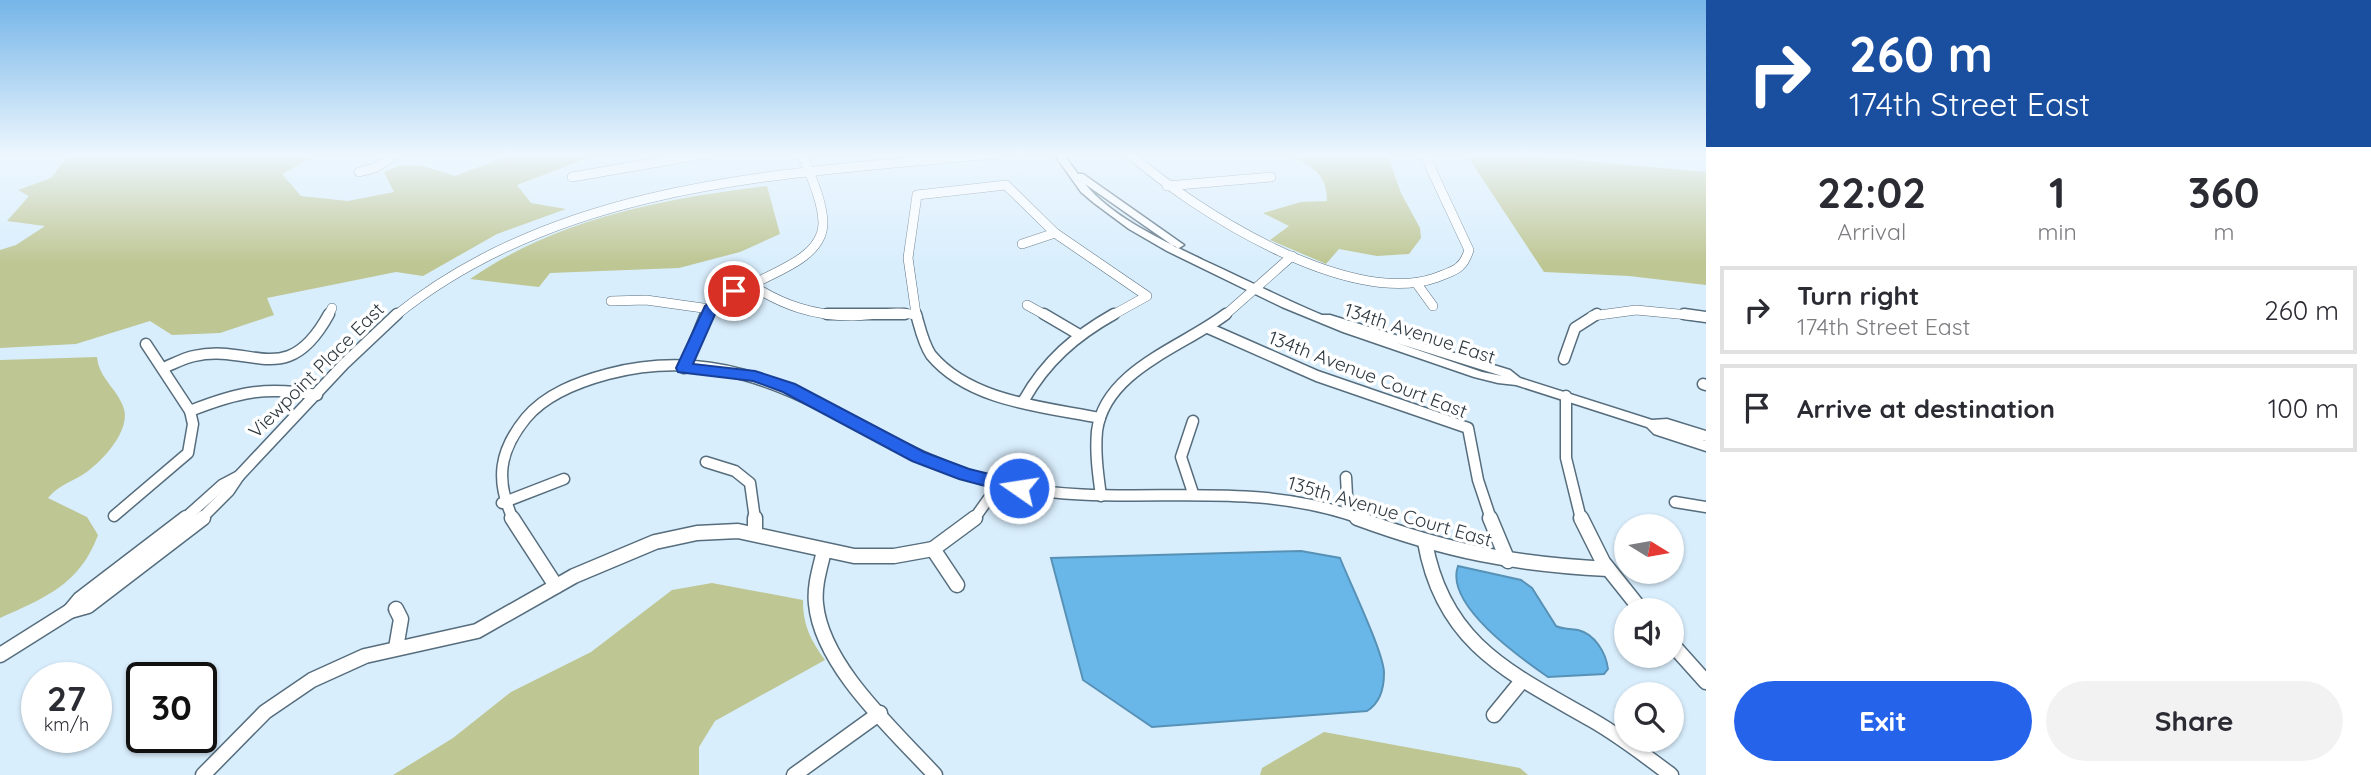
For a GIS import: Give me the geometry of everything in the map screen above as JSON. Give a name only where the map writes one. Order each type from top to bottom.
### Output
[{"type":"street","name":"Viewpoint Place East","points":[[0,655],[70,611],[88,606],[169,544],[233,489],[239,476],[392,319],[457,271],[536,231],[632,198],[672,190]]},
{"type":"street","points":[[684,368],[710,309],[734,291],[793,263],[821,239],[824,224],[813,190]]},
{"type":"street","points":[[960,190],[917,195],[917,212],[908,258],[916,314],[925,343],[945,369],[978,387],[1100,418]]},
{"type":"street","points":[[1011,190],[1055,233],[1147,296],[1078,334],[1054,355],[1035,378],[1024,400]]},
{"type":"street","points":[[1087,190],[1138,230],[1183,257],[1198,261]]},
{"type":"street","points":[[1173,190],[1218,219],[1292,256],[1351,277],[1417,284],[1460,269],[1465,264],[1469,250],[1441,190]]},
{"type":"street","points":[[1022,244],[1055,233]]},
{"type":"street","points":[[1101,496],[1095,440],[1100,418],[1114,388],[1127,376],[1208,328],[1292,256]]},
{"type":"street","name":"134th Avenue East","points":[[1198,261],[1339,328],[1652,424],[1667,423],[1706,436]]},
{"type":"street","points":[[750,284],[782,305],[799,311],[855,316],[916,314]]},
{"type":"street","points":[[1417,284],[1433,306]]},
{"type":"street","points":[[611,301],[646,300],[710,309]]},
{"type":"street","points":[[1027,305],[1078,334]]},
{"type":"street","points":[[163,368],[194,356],[278,360],[289,357],[328,319],[332,308]]},
{"type":"street","points":[[1564,359],[1573,330],[1581,321],[1603,312],[1646,311],[1706,317]]},
{"type":"street","name":"134th Avenue Court East","points":[[1208,328],[1317,376],[1468,428],[1472,465],[1482,503],[1508,561]]},
{"type":"street","points":[[114,516],[188,453],[193,424],[190,411],[146,344]]},
{"type":"street","name":"135th Avenue Court East","points":[[502,503],[498,481],[506,445],[518,426],[542,402],[563,388],[590,378],[628,369],[684,368],[755,376],[789,388],[901,449],[946,468],[999,484],[1052,493],[1101,496],[1248,494],[1290,499],[1348,514],[1424,542],[1508,561],[1608,569]]},
{"type":"street","points":[[190,411],[245,389],[280,388],[317,395]]},
{"type":"street","points":[[1566,396],[1563,433],[1568,484],[1581,524],[1608,569],[1631,598]]},
{"type":"street","points":[[1193,421],[1181,445],[1179,456],[1193,494]]},
{"type":"street","name":"134th Avenue East","points":[[1652,424],[1659,431],[1706,446]]},
{"type":"street","points":[[706,462],[741,472],[747,477],[756,503],[755,532]]},
{"type":"street","points":[[1346,477],[1348,514]]},
{"type":"street","points":[[556,586],[502,503],[564,478]]},
{"type":"street","points":[[203,775],[257,716],[323,673],[396,648],[448,641],[478,631],[556,586],[622,553],[665,538],[718,531],[755,532],[824,551],[874,556],[933,549],[972,522],[999,484]]},
{"type":"street","points":[[1675,502],[1706,507]]},
{"type":"street","points":[[1424,542],[1439,596],[1474,642],[1521,682],[1594,721],[1671,775]]},
{"type":"street","points":[[933,549],[957,585]]},
{"type":"street","points":[[824,551],[816,608],[826,640],[880,713],[935,775]]},
{"type":"street","points":[[396,609],[401,619],[396,648]]},
{"type":"street","points":[[1684,654],[1701,669],[1706,682]]},
{"type":"street","points":[[1494,715],[1521,682]]},
{"type":"street","points":[[794,775],[880,713]]},
{"type":"green space","points":[[18,190],[296,190],[301,196],[348,201],[393,190],[521,190],[531,203],[566,209],[497,234],[423,276],[396,272],[267,298],[274,315],[220,333],[172,335],[150,321],[76,344],[0,348],[0,250],[16,245],[45,226],[7,221],[29,196]]},
{"type":"green space","points":[[737,190],[768,190],[780,234],[740,252],[679,268],[550,273],[539,287],[470,279],[504,258],[575,226],[612,214],[689,197]]},
{"type":"green space","points":[[1400,190],[1420,228],[1421,238],[1409,254],[1377,256],[1339,249],[1326,264],[1270,240],[1289,226],[1263,213],[1301,202],[1327,201],[1326,191]]},
{"type":"green space","points":[[1490,190],[1706,190],[1706,285],[1629,276],[1544,272]]},
{"type":"green space","points":[[97,357],[101,372],[124,409],[123,426],[114,444],[94,466],[57,489],[48,498],[87,517],[98,535],[90,552],[71,578],[46,596],[0,618],[0,360]]},
{"type":"green space","points":[[712,583],[803,600],[808,632],[825,660],[715,721],[699,747],[699,775],[393,775],[453,738],[511,692],[591,652],[672,590]]},
{"type":"green space","points":[[1324,732],[1520,768],[1528,775],[1260,775],[1262,768]]},
{"type":"water","points":[[1301,551],[1340,558],[1365,617],[1384,673],[1380,695],[1367,711],[1152,727],[1083,680],[1051,558]]},
{"type":"water","points":[[1458,566],[1521,580],[1532,588],[1556,626],[1584,632],[1594,640],[1605,657],[1608,669],[1604,674],[1548,677],[1504,644],[1473,614],[1462,597],[1457,581]]},
{"type":"route","points":[[734,291],[710,309],[684,368],[755,376],[789,388],[918,457],[966,475],[1019,488]]}]
